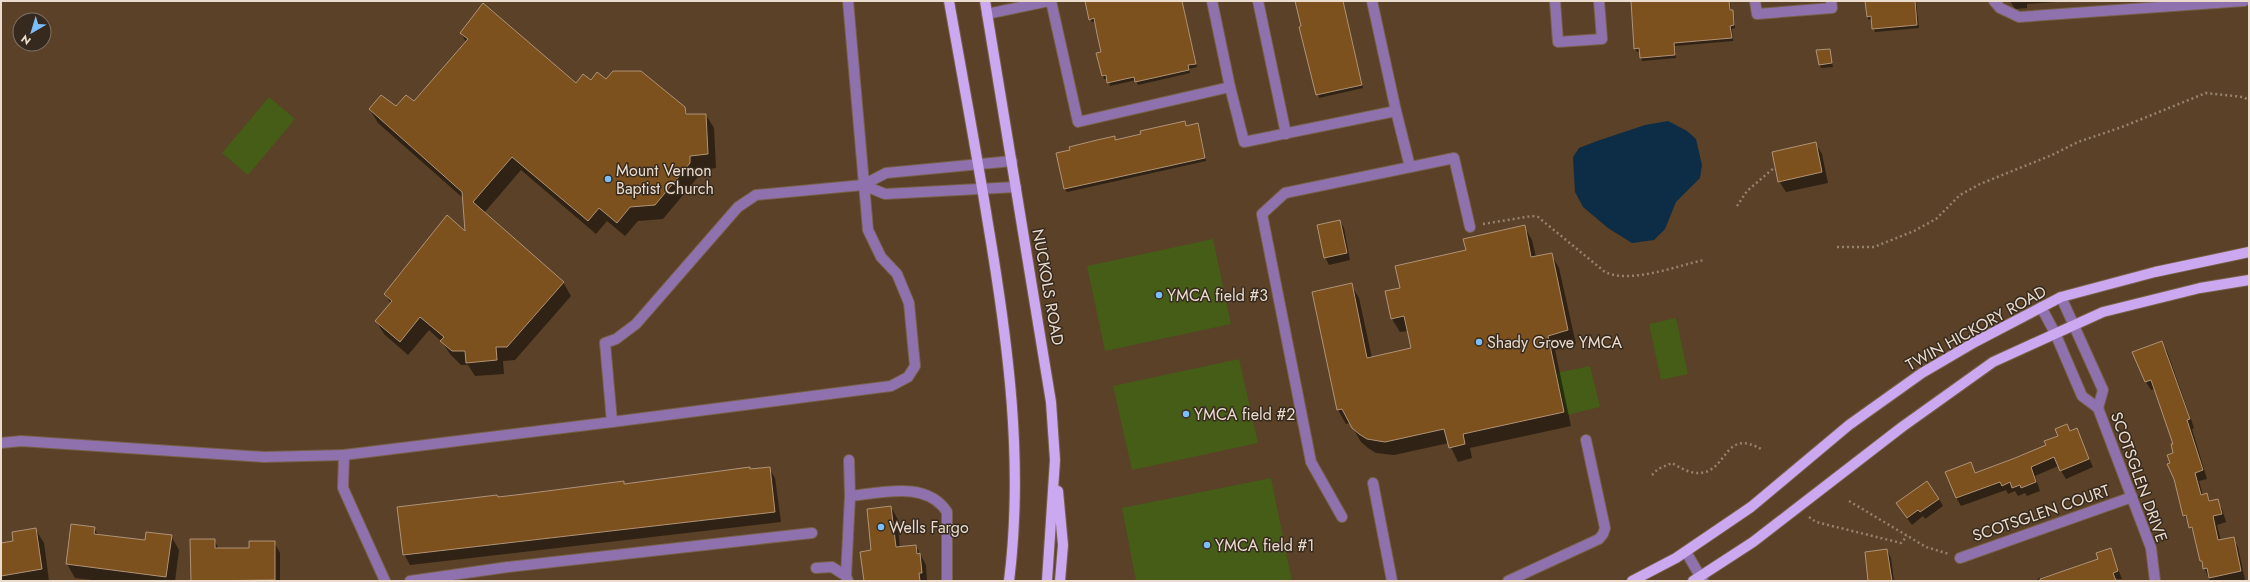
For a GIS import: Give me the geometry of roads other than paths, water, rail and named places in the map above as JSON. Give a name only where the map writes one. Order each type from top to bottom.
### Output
[{"type":"main road","points":[[949,1],[979,165],[1002,303],[1010,373],[1014,480],[1009,581]]},
{"type":"main road","name":"NUCKOLS ROAD","points":[[985,1],[1046,368],[1055,460],[1047,581]]},
{"type":"main road","name":"TWIN HICKORY ROAD","points":[[1632,581],[1686,552],[1751,507],[1849,425],[1922,373],[1975,342],[2061,297],[2155,272],[2249,252]]},
{"type":"main road","points":[[1699,580],[1753,542],[1902,427],[1993,362],[2104,312],[2200,288],[2249,280]]},
{"type":"main road","points":[[1055,460],[1063,545],[1060,581]]},
{"type":"street","points":[[1,443],[37,442],[264,457],[344,455],[891,386],[908,377],[915,366],[909,303],[898,274],[881,257],[868,230],[848,1]]},
{"type":"street","points":[[988,14],[1050,1],[1078,122],[1230,87]]},
{"type":"street","points":[[1212,1],[1230,87],[1244,142],[1396,111]]},
{"type":"street","points":[[1258,1],[1286,134]]},
{"type":"street","points":[[1372,1],[1410,168]]},
{"type":"street","points":[[1555,1],[1558,42],[1602,39],[1599,1]]},
{"type":"street","points":[[1756,1],[1757,14],[1832,8],[1832,1]]},
{"type":"street","points":[[1994,1],[2000,8],[2019,17],[2244,1]]},
{"type":"street","points":[[1342,517],[1311,462],[1262,214],[1285,193],[1454,158],[1470,227]]},
{"type":"street","points":[[612,422],[605,343],[616,339],[636,324],[738,207],[756,195],[863,185],[886,173],[1012,161]]},
{"type":"street","points":[[863,185],[885,194],[1016,188]]},
{"type":"street","name":"SCOTSGLEN DRIVE","points":[[2061,297],[2103,390],[2098,408]]},
{"type":"street","name":"SCOTSGLEN DRIVE","points":[[2041,307],[2055,334],[2082,396],[2098,408],[2151,548],[2156,581]]},
{"type":"street","points":[[1508,581],[1599,539],[1603,534],[1605,528],[1586,440]]},
{"type":"street","points":[[344,455],[343,488],[385,581]]},
{"type":"street","points":[[845,579],[850,496],[849,460]]},
{"type":"street","points":[[1374,483],[1392,581]]},
{"type":"street","points":[[850,496],[916,491],[941,502],[947,512],[947,581]]},
{"type":"street","name":"SCOTSGLEN COURT","points":[[1960,558],[2132,497]]},
{"type":"street","points":[[410,581],[508,567],[812,533]]},
{"type":"street","points":[[1686,552],[1699,580]]},
{"type":"street","points":[[816,568],[832,567],[845,579]]},
{"type":"water","points":[[1668,121],[1687,131],[1696,139],[1702,165],[1700,178],[1676,202],[1665,229],[1654,240],[1632,243],[1608,228],[1583,207],[1575,192],[1573,157],[1579,148],[1597,141],[1645,125]]},
{"type":"place","name":"Mount Vernon Baptist Church","points":[[608,179]]},
{"type":"place","name":"YMCA field #3","points":[[1159,295]]},
{"type":"place","name":"Shady Grove YMCA","points":[[1479,342]]},
{"type":"place","name":"YMCA field #2","points":[[1186,414]]},
{"type":"place","name":"Wells Fargo","points":[[881,527]]},
{"type":"place","name":"YMCA field #1","points":[[1207,545]]}]
